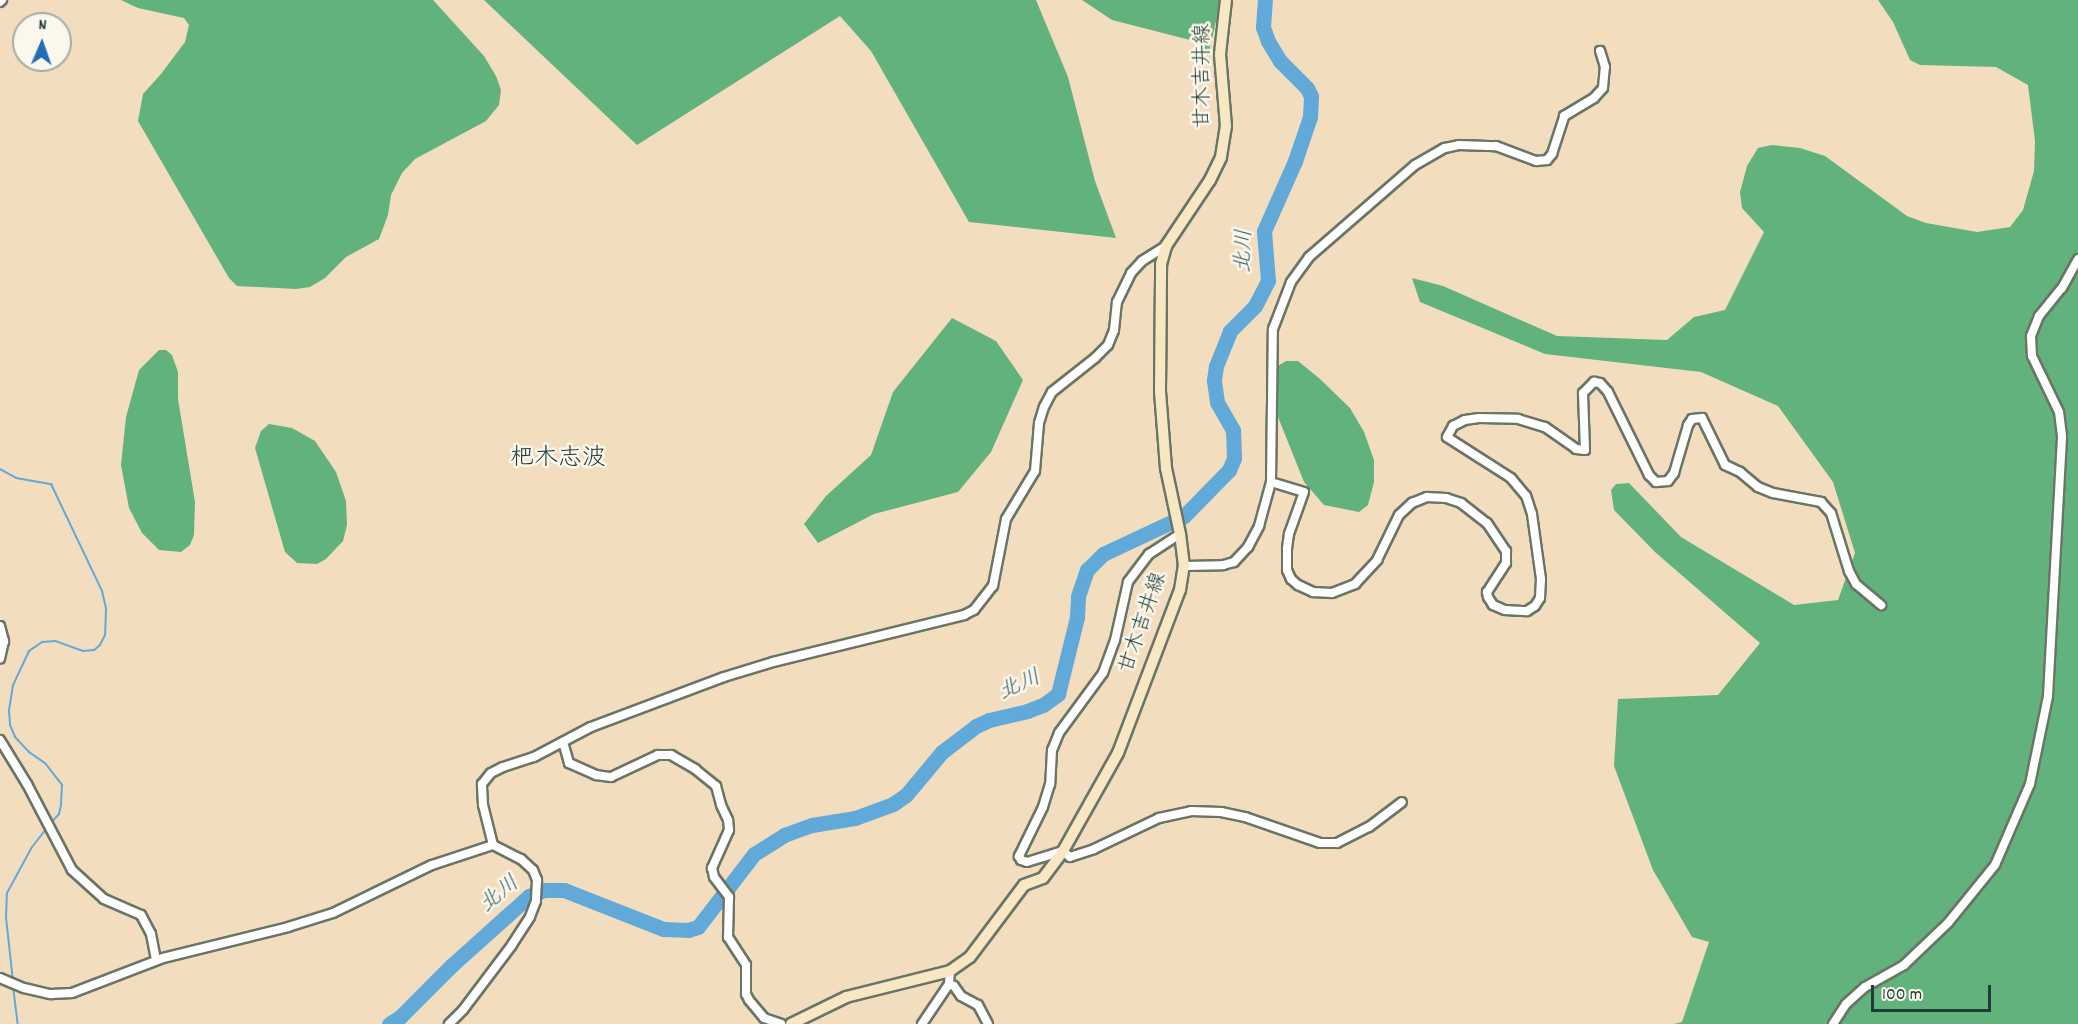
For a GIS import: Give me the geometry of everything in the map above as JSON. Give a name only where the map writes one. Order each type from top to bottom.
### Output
[{"type":"main road","name":"甘木吉井線","points":[[790,1024],[846,997],[950,971],[970,957],[1024,885],[1043,878],[1063,851],[1118,753],[1180,590],[1184,566],[1180,534],[1166,468],[1160,391],[1161,264],[1166,246],[1210,180],[1221,157],[1226,126],[1220,54],[1226,0]]},
{"type":"street","points":[[1184,566],[1223,565],[1240,556],[1259,526],[1271,482],[1273,329],[1278,308],[1300,268],[1333,235],[1414,165],[1444,147],[1496,146],[1536,161],[1547,159],[1552,154],[1564,116],[1594,98],[1603,88],[1605,67],[1600,51]]},
{"type":"street","points":[[493,845],[483,805],[482,784],[491,773],[503,767],[534,757],[591,727],[724,677],[795,656],[964,615],[974,610],[993,586],[1006,519],[1035,471],[1039,423],[1044,407],[1052,392],[1108,345],[1114,330],[1117,303],[1131,273],[1142,261],[1166,246]]},
{"type":"street","points":[[1833,1024],[1846,1005],[1865,987],[1904,965],[1948,923],[1995,865],[2030,784],[2048,696],[2062,436],[2059,412],[2032,356],[2031,336],[2039,316],[2062,288],[2078,259]]},
{"type":"street","points":[[1271,482],[1304,492],[1289,534],[1287,549],[1287,570],[1291,579],[1298,585],[1313,592],[1332,592],[1355,584],[1377,560],[1399,515],[1412,503],[1427,497],[1446,498],[1476,512],[1500,538],[1506,551],[1506,563],[1487,592],[1493,605],[1505,610],[1527,610],[1535,606],[1540,598],[1541,579],[1532,514],[1526,496],[1511,478],[1447,437],[1453,426],[1465,420],[1518,419],[1545,427],[1575,449],[1585,450],[1583,393],[1594,382],[1600,383],[1608,392],[1649,475],[1656,482],[1668,481],[1674,472],[1688,425],[1692,419],[1701,418],[1725,465],[1740,472],[1758,487],[1821,502],[1831,513],[1849,571],[1856,584],[1881,605]]},
{"type":"street","points":[[1180,534],[1149,554],[1137,567],[1128,582],[1115,640],[1103,673],[1059,733],[1052,750],[1050,784],[1043,807],[1019,856],[1021,860],[1027,862],[1063,851],[1070,857],[1094,849],[1159,818],[1191,811],[1221,812],[1245,817],[1320,843],[1337,843],[1369,827],[1402,802]]},
{"type":"street","points":[[0,626],[4,641],[0,659]]},
{"type":"street","points":[[0,740],[27,784],[72,870],[104,899],[141,915],[151,934],[156,960]]},
{"type":"street","points":[[562,742],[568,763],[596,776],[611,777],[658,755],[671,755],[695,769],[716,786],[728,820],[729,830],[712,868],[714,877],[729,897],[728,937],[746,965],[746,994],[749,1000],[764,1018],[780,1024]]},
{"type":"street","points":[[0,978],[24,988],[51,994],[72,993],[156,960],[333,913],[432,865],[493,845],[521,859],[533,870],[537,880],[536,901],[530,917],[512,945],[449,1024]]},
{"type":"street","points":[[921,1024],[949,984],[950,971]]},
{"type":"street","points":[[949,984],[954,986],[962,996],[978,1005],[988,1024]]},
{"type":"green space","points":[[121,0],[433,0],[484,56],[501,90],[499,105],[486,121],[415,159],[402,173],[391,195],[388,215],[379,239],[346,257],[325,278],[310,287],[296,289],[237,286],[229,278],[138,121],[143,94],[185,42],[189,25],[184,18],[138,8]]},
{"type":"green space","points":[[484,0],[1036,0],[1068,77],[1095,181],[1116,238],[969,222],[871,51],[840,16],[637,145]]},
{"type":"green space","points":[[1082,0],[1221,0],[1208,56],[1198,42],[1112,20]]},
{"type":"green space","points":[[1878,0],[2078,0],[2078,1024],[1674,1024],[1682,1022],[1709,942],[1692,937],[1653,870],[1614,766],[1618,699],[1718,695],[1760,643],[1655,552],[1614,510],[1611,490],[1616,484],[1629,483],[1681,537],[1794,605],[1838,600],[1855,553],[1833,482],[1778,406],[1701,372],[1545,354],[1420,302],[1412,278],[1443,286],[1557,336],[1667,340],[1694,317],[1725,310],[1764,232],[1742,208],[1740,192],[1747,166],[1758,148],[1772,145],[1800,148],[1825,156],[1907,216],[1926,223],[1977,232],[2010,227],[2023,210],[2034,171],[2035,141],[2028,85],[1996,67],[1920,65],[1910,60],[1893,22]]},
{"type":"green space","points":[[952,318],[996,341],[1023,380],[991,452],[958,492],[874,514],[818,543],[804,524],[826,496],[871,455],[893,392]]},
{"type":"green space","points":[[159,350],[166,350],[172,355],[178,372],[178,399],[195,502],[194,535],[190,545],[181,552],[159,550],[142,533],[129,508],[121,465],[126,417],[139,370]]},
{"type":"green space","points":[[1286,361],[1298,361],[1320,379],[1350,408],[1364,432],[1374,460],[1374,482],[1368,505],[1359,512],[1324,505],[1304,482],[1276,412],[1278,366]]},
{"type":"green space","points":[[269,424],[292,428],[315,441],[336,472],[346,501],[347,525],[343,541],[326,559],[317,564],[297,563],[285,552],[255,448],[261,431]]},
{"type":"waterway","name":"北川","points":[[389,1024],[400,1017],[452,965],[529,896],[544,890],[564,890],[663,929],[688,930],[698,927],[754,854],[784,835],[812,825],[855,818],[893,804],[906,795],[942,752],[976,726],[989,720],[1043,705],[1058,694],[1077,617],[1078,596],[1087,570],[1103,554],[1184,516],[1229,470],[1234,458],[1233,430],[1217,402],[1214,380],[1216,366],[1230,331],[1255,306],[1268,281],[1264,231],[1295,161],[1310,117],[1311,96],[1307,88],[1280,61],[1268,41],[1263,27],[1265,0]]},
{"type":"waterway","points":[[0,469],[16,478],[51,484],[102,591],[106,609],[105,635],[100,645],[94,650],[83,651],[56,641],[42,642],[29,651],[13,685],[9,710],[10,725],[15,737],[29,752],[45,763],[62,785],[59,814],[51,823]]},
{"type":"waterway","points":[[13,981],[6,918],[7,893],[32,847],[47,828]]},
{"type":"waterway","points":[[13,986],[18,1024]]},
{"type":"district","name":"杷木志波","points":[[558,460]]}]
